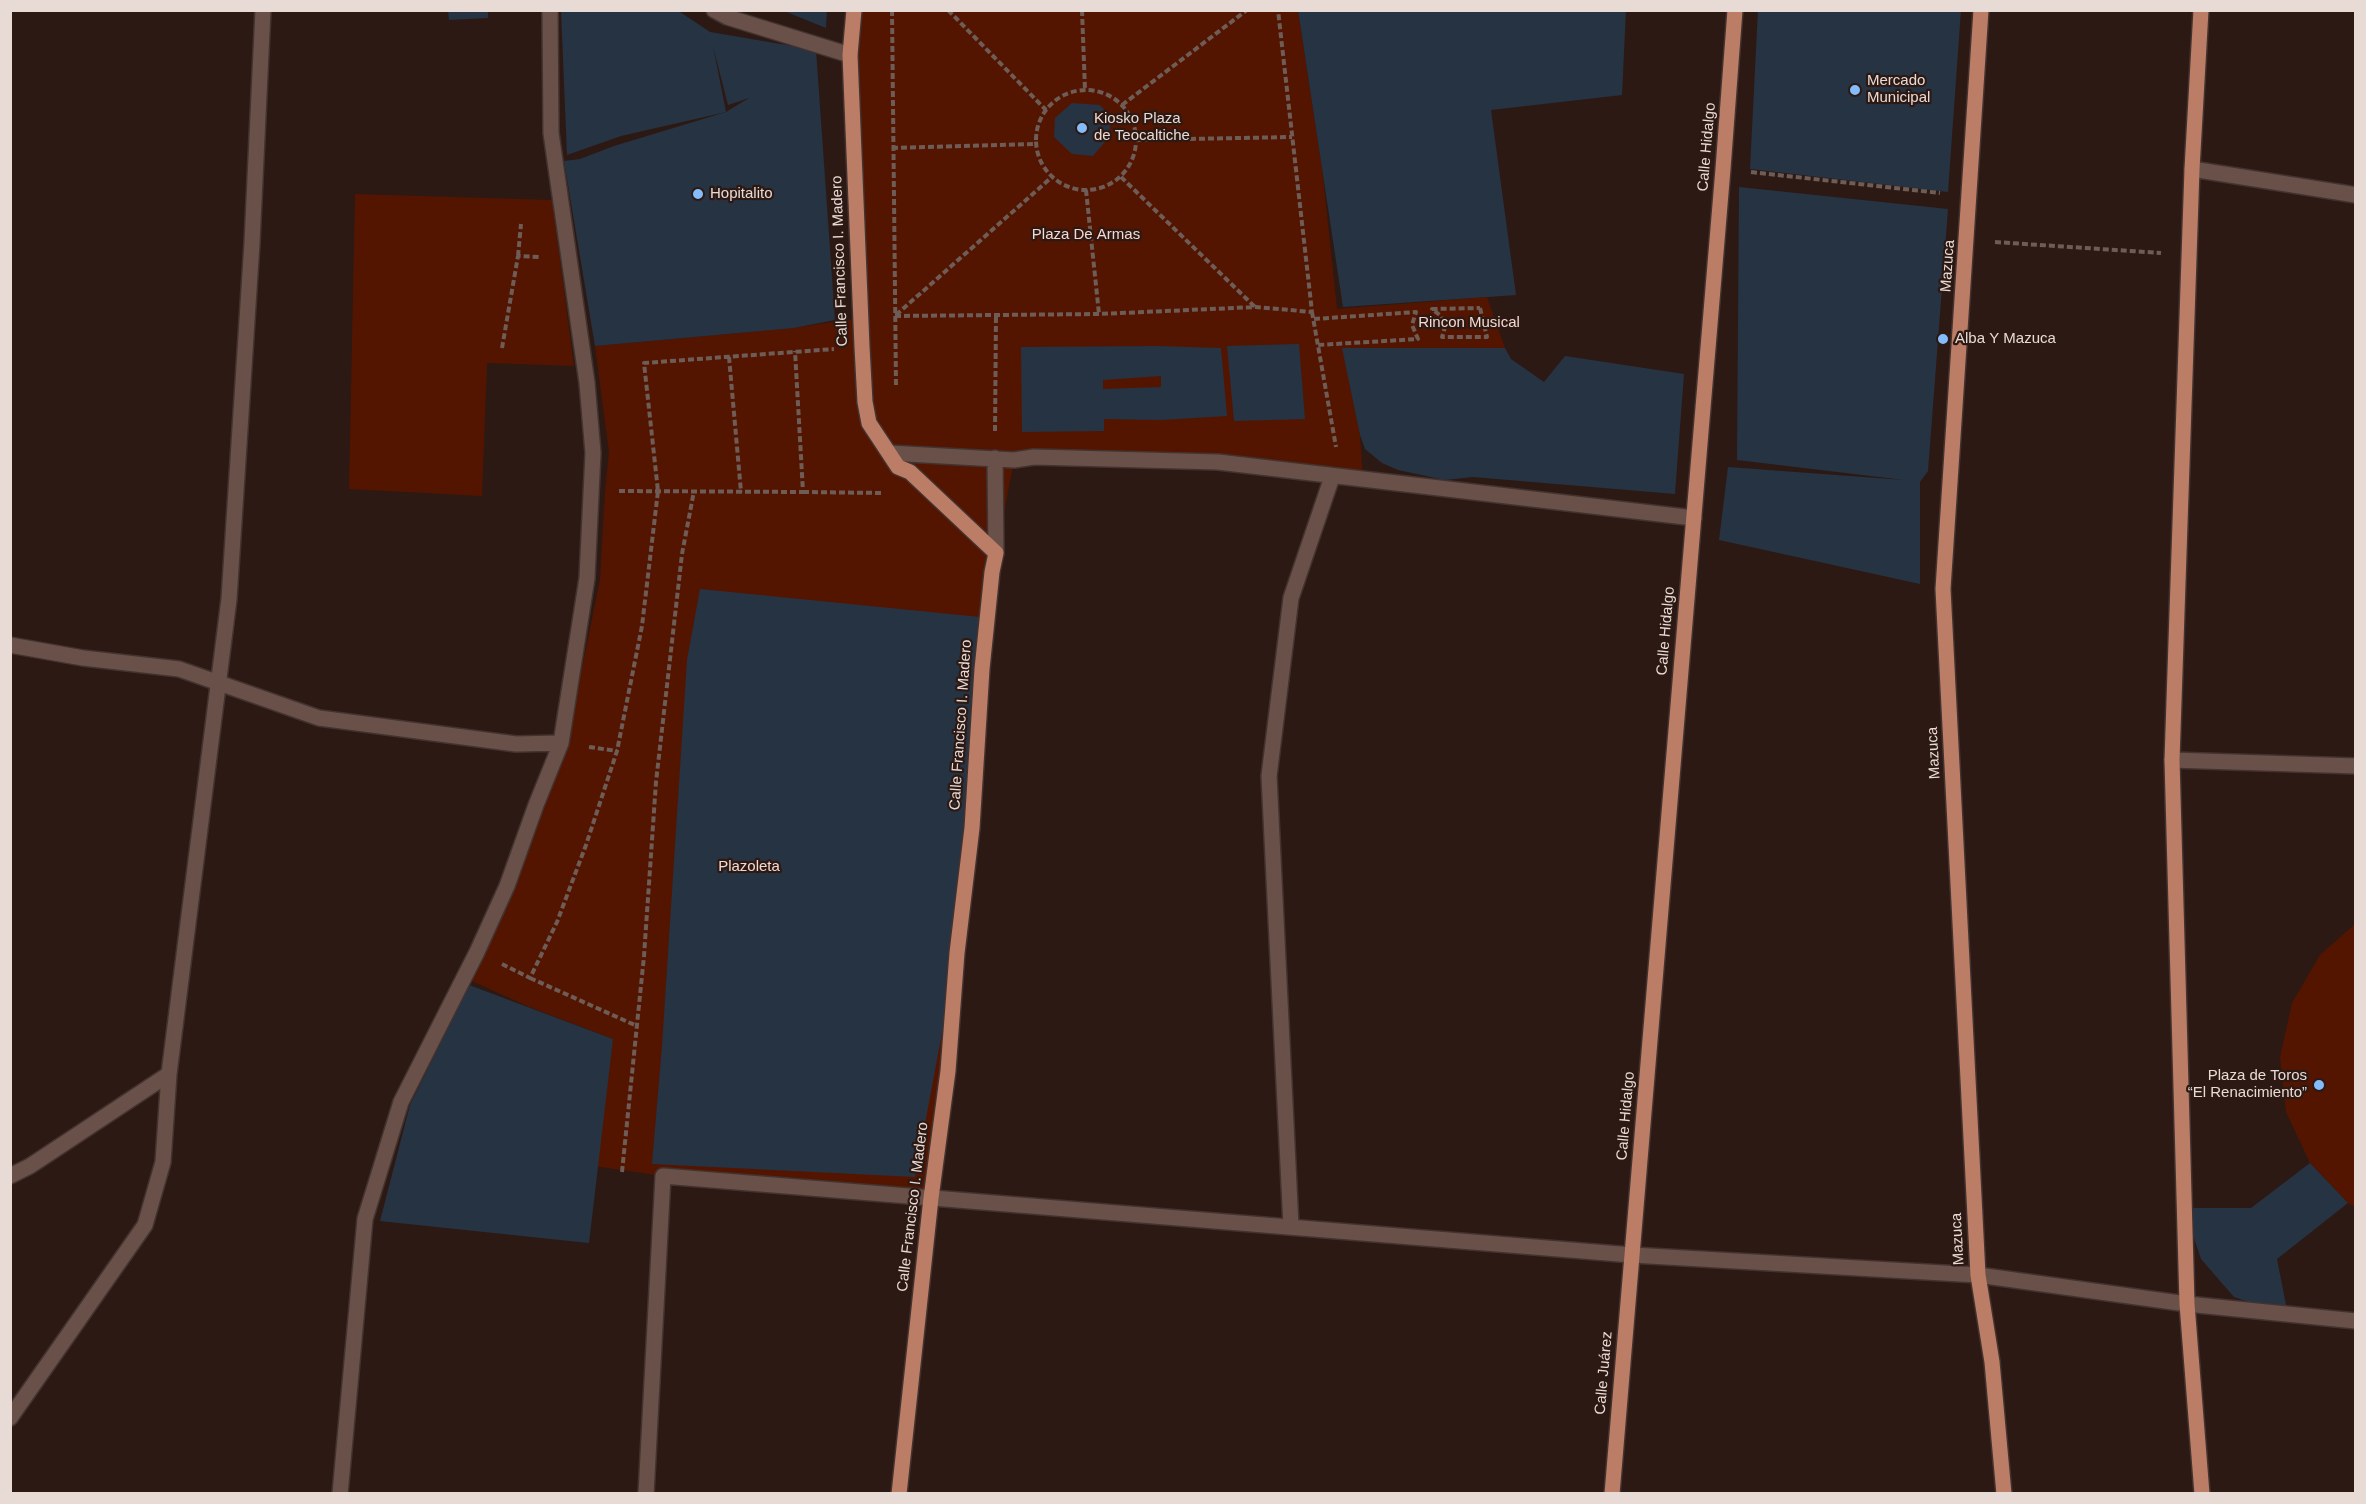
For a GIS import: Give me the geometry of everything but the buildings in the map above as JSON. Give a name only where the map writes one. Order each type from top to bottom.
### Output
[{"type":"main road","name":"Calle Francisco I. Madero","points":[[854,10],[850,56],[862,347],[865,402],[869,423],[898,466],[910,472],[996,553],[982,669],[972,828],[957,953],[948,1071],[931,1198],[899,1494]]},
{"type":"main road","name":"Calle Hidalgo","points":[[1632,1255],[1735,10]]},
{"type":"main road","name":"Mazuca","points":[[1981,10],[1968,240],[1943,589],[1978,1275],[1992,1362],[2004,1494]]},
{"type":"main road","points":[[2201,10],[2192,169],[2172,760],[2187,1304],[2202,1494]]},
{"type":"main road","name":"Calle Juárez","points":[[1612,1494],[1632,1255]]},
{"type":"street","points":[[10,1418],[145,1225],[163,1162],[169,1074],[229,599],[252,243],[263,10]]},
{"type":"street","points":[[340,1494],[365,1219],[401,1101],[477,952],[507,886],[561,743],[587,579],[593,453],[585,372],[551,133],[550,10]]},
{"type":"street","points":[[714,10],[727,17],[850,56]]},
{"type":"street","points":[[2192,169],[2355,195]]},
{"type":"street","points":[[889,453],[1014,460],[1034,457],[1218,462],[1694,518]]},
{"type":"street","points":[[994,458],[996,553]]},
{"type":"street","points":[[1291,1226],[1269,776],[1291,598],[1332,477]]},
{"type":"street","points":[[10,645],[83,658],[179,669],[319,718],[516,744],[561,743]]},
{"type":"street","points":[[2172,760],[2355,766]]},
{"type":"street","points":[[10,1176],[30,1166],[169,1074]]},
{"type":"street","points":[[646,1494],[663,1176],[1632,1255],[1978,1275],[2187,1304],[2355,1321]]},
{"type":"path","points":[[892,10],[892,148],[896,316]]},
{"type":"path","points":[[948,10],[1046,110]]},
{"type":"path","points":[[1082,10],[1085,90]]},
{"type":"path","points":[[1122,105],[1247,10]]},
{"type":"path","points":[[1278,10],[1312,312],[1338,456]]},
{"type":"path","points":[[1085,90],[1111,96],[1122,105],[1130,116],[1136,140],[1134,154],[1120,176],[1104,186],[1086,190],[1062,184],[1052,177],[1038,157],[1035,144],[1039,120],[1046,110],[1056,99],[1070,92],[1085,90]]},
{"type":"path","points":[[1136,140],[1292,137]]},
{"type":"path","points":[[892,148],[1035,144]]},
{"type":"path","points":[[1723,169],[1969,197]]},
{"type":"path","points":[[1120,176],[1256,307]]},
{"type":"path","points":[[896,316],[1052,177]]},
{"type":"path","points":[[1086,190],[1099,314]]},
{"type":"path","points":[[502,348],[518,256],[521,224]]},
{"type":"path","points":[[1968,240],[2189,255]]},
{"type":"path","points":[[518,256],[549,257]]},
{"type":"path","points":[[896,316],[1099,314],[1256,307],[1312,312]]},
{"type":"path","points":[[1480,308],[1487,337],[1442,337],[1444,333],[1441,316],[1432,309],[1480,308]]},
{"type":"path","points":[[1314,319],[1416,312],[1412,325],[1418,339],[1318,345]]},
{"type":"path","points":[[994,458],[996,315]]},
{"type":"path","points":[[530,978],[557,922],[614,764],[642,626],[658,491],[644,363],[862,347]]},
{"type":"path","points":[[795,351],[803,492]]},
{"type":"path","points":[[729,357],[741,492]]},
{"type":"path","points":[[615,491],[933,494]]},
{"type":"path","points":[[622,1172],[637,1026],[656,782],[682,554],[694,491]]},
{"type":"path","points":[[477,952],[637,1026]]},
{"type":"green space","points":[[856,11],[1298,11],[1322,168],[1337,309],[1487,297],[1505,348],[1343,349],[1360,435],[1363,480],[1152,460],[1014,461],[996,553],[979,617],[979,703],[931,1198],[663,1176],[594,1166],[613,1039],[527,1006],[472,981],[477,952],[566,745],[600,580],[609,452],[595,346],[793,328],[860,318]]},
{"type":"green space","points":[[355,194],[552,200],[574,366],[487,363],[482,496],[349,489]]},
{"type":"green space","name":"Plaza de Toros “El Renacimiento”","points":[[2355,924],[2355,1207],[2348,1203],[2310,1163],[2286,1112],[2280,1057],[2292,1003],[2320,955]]},
{"type":"place","name":"Mercado Municipal","points":[[1855,90]]},
{"type":"place","name":"Kiosko Plaza de Teocaltiche","points":[[1082,128]]},
{"type":"place","name":"Hopitalito","points":[[698,194]]},
{"type":"place","name":"Alba Y Mazuca","points":[[1943,339]]},
{"type":"place","name":"Plaza de Toros “El Renacimiento”","points":[[2319,1085]]},
{"type":"park label","name":"Plaza De Armas","points":[[1086,235]]},
{"type":"park label","name":"Rincon Musical","points":[[1469,323]]},
{"type":"park label","name":"Plazoleta","points":[[749,867]]}]
